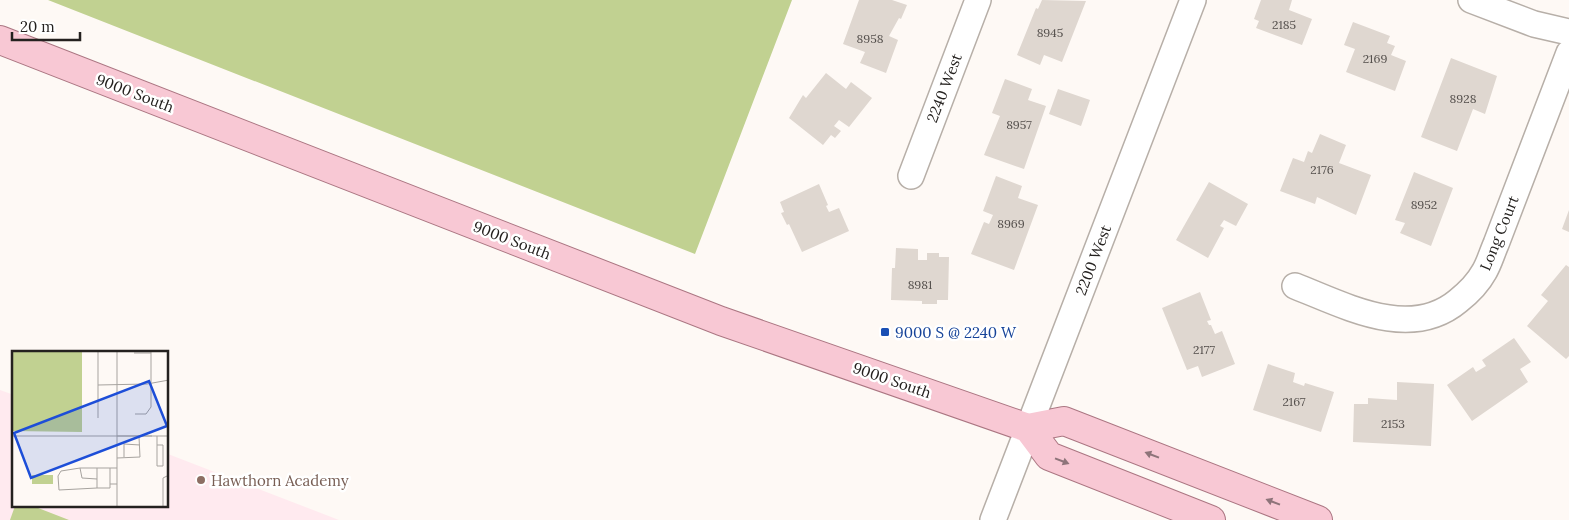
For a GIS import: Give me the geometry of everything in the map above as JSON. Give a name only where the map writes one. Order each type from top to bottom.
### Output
[{"type":"main road","name":"9000 South","points":[[0,40],[721,321],[1028,428]]},
{"type":"main road","points":[[1211,520],[1050,456],[1028,428],[1064,421],[1318,520]]},
{"type":"street","name":"2240 West","points":[[911,176],[978,0]]},
{"type":"street","name":"2200 West","points":[[992,520],[1193,0]]},
{"type":"street","points":[[1471,0],[1534,24],[1569,32]]},
{"type":"street","name":"Long Court","points":[[1296,286],[1377,316],[1405,320],[1433,316],[1453,305],[1469,292],[1484,273],[1569,53]]},
{"type":"shaded area","name":"Hawthorn Academy","points":[[0,390],[12,394],[12,508],[169,508],[169,454],[339,520],[0,520]]},
{"type":"green space","points":[[48,0],[792,0],[695,254]]},
{"type":"green space","points":[[14,508],[38,508],[69,520],[10,520]]},
{"type":"building","points":[[859,0],[892,0],[907,5],[901,19],[899,18],[889,36],[898,40],[886,73],[860,63],[865,52],[843,44]]},
{"type":"building","points":[[1042,0],[1086,1],[1062,62],[1044,55],[1040,65],[1017,55],[1036,8],[1038,9]]},
{"type":"building","points":[[1261,0],[1292,0],[1289,10],[1312,19],[1302,45],[1256,28],[1259,21],[1254,19]]},
{"type":"building","points":[[1353,22],[1390,36],[1387,43],[1395,46],[1391,55],[1406,61],[1395,91],[1346,72],[1355,49],[1344,45]]},
{"type":"building","points":[[1451,58],[1497,76],[1485,114],[1473,109],[1457,151],[1421,137]]},
{"type":"building","points":[[826,73],[846,89],[851,82],[872,98],[849,127],[839,120],[834,126],[841,131],[835,138],[831,135],[823,145],[789,118],[803,95],[806,98]]},
{"type":"building","points":[[1005,79],[1032,89],[1028,100],[1046,106],[1024,169],[984,155],[1000,116],[992,113]]},
{"type":"building","points":[[1058,89],[1090,100],[1081,126],[1049,114]]},
{"type":"building","points":[[1320,134],[1346,145],[1339,163],[1371,175],[1356,215],[1317,197],[1315,204],[1280,191],[1293,158],[1304,162],[1308,151],[1312,153]]},
{"type":"building","points":[[1414,172],[1453,188],[1431,246],[1400,233],[1405,223],[1395,220]]},
{"type":"building","points":[[996,176],[1022,186],[1018,198],[1038,205],[1014,270],[971,254],[984,222],[989,224],[993,215],[983,211]]},
{"type":"building","points":[[1209,182],[1248,204],[1236,226],[1224,220],[1220,226],[1224,228],[1208,258],[1176,240]]},
{"type":"building","points":[[819,184],[829,212],[839,208],[849,231],[802,252],[789,224],[787,225],[781,213],[784,212],[780,202]]},
{"type":"building","points":[[1569,210],[1569,232],[1562,229]]},
{"type":"building","points":[[896,248],[918,249],[918,260],[927,260],[927,253],[939,253],[939,257],[949,257],[948,300],[937,300],[937,304],[922,304],[922,301],[891,300],[892,268],[895,268]]},
{"type":"building","points":[[1566,265],[1569,267],[1569,356],[1566,359],[1527,326],[1548,301],[1541,295]]},
{"type":"building","points":[[1200,292],[1211,320],[1207,321],[1215,334],[1222,331],[1235,364],[1202,377],[1198,366],[1187,370],[1162,308]]},
{"type":"building","points":[[1514,338],[1531,362],[1520,369],[1528,382],[1472,421],[1447,385],[1473,367],[1476,372],[1486,366],[1482,360]]},
{"type":"building","points":[[1268,364],[1295,373],[1293,382],[1304,386],[1305,383],[1334,392],[1321,432],[1253,410]]},
{"type":"building","points":[[1397,382],[1434,384],[1431,446],[1353,442],[1354,404],[1368,404],[1368,398],[1397,400]]},
{"type":"place","name":"9000 S @ 2240 W","points":[[885,332]]},
{"type":"place","name":"Hawthorn Academy","points":[[201,480]]}]
